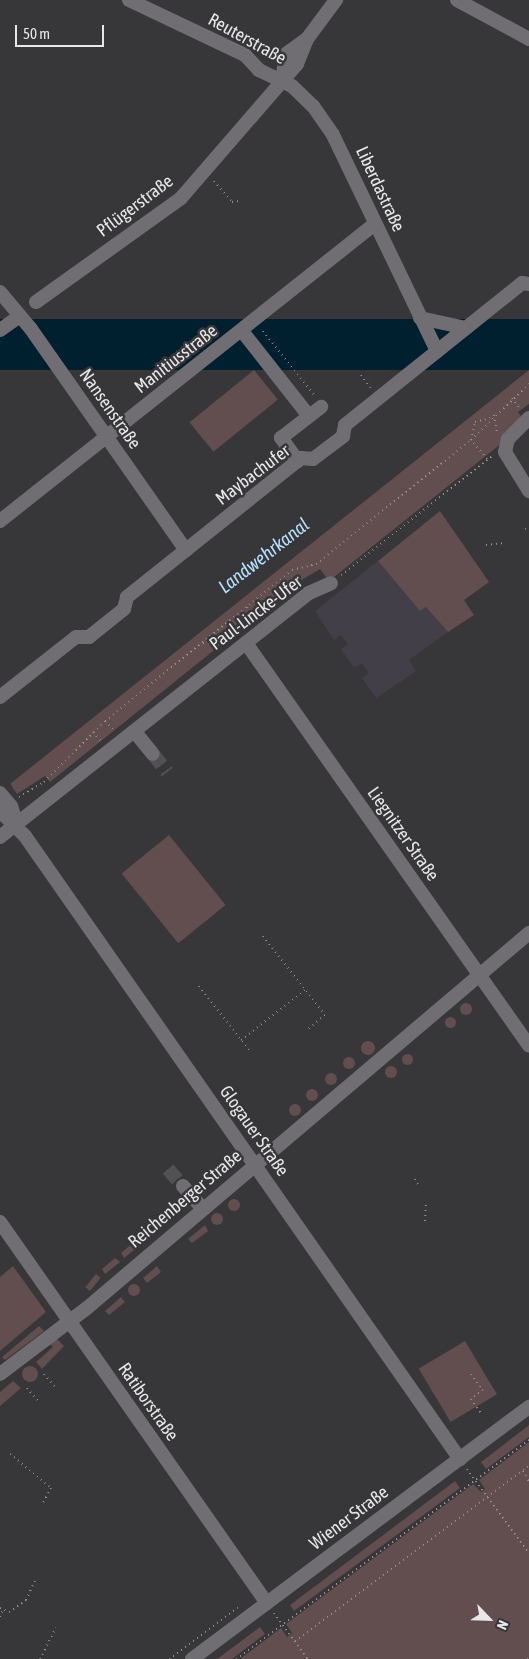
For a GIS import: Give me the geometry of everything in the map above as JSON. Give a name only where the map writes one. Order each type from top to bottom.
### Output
[{"type":"street","name":"Reuterstraße","points":[[129,0],[245,55],[259,70],[287,83]]},
{"type":"street","points":[[287,83],[286,54],[307,40],[336,0]]},
{"type":"street","points":[[457,0],[529,39]]},
{"type":"street","name":"Liberdastraße","points":[[287,83],[329,127],[437,351]]},
{"type":"street","name":"Pflügerstraße","points":[[36,302],[181,198],[287,83]]},
{"type":"street","name":"Manitiusstraße","points":[[0,521],[375,224]]},
{"type":"street","name":"Maybachufer","points":[[0,698],[76,637],[88,637],[124,609],[127,597],[298,460],[313,459],[378,398],[522,283],[529,284]]},
{"type":"street","name":"Nansenstraße","points":[[0,292],[20,316],[108,437],[186,550]]},
{"type":"street","points":[[0,330],[20,316]]},
{"type":"street","points":[[420,318],[466,328]]},
{"type":"street","points":[[242,330],[309,416]]},
{"type":"street","points":[[298,460],[281,438],[309,416],[318,402]]},
{"type":"street","points":[[525,414],[508,439],[505,452],[529,492]]},
{"type":"street","name":"Paul-Lincke-Ufer","points":[[0,837],[309,593],[331,582]]},
{"type":"street","name":"Liegnitzer Straße","points":[[246,643],[529,1046]]},
{"type":"street","points":[[135,732],[153,754]]},
{"type":"street","points":[[4,796],[17,824]]},
{"type":"street","points":[[0,811],[17,824]]},
{"type":"street","name":"Glogauer Straße","points":[[17,824],[460,1459]]},
{"type":"street","name":"Reichenberger Straße","points":[[0,1374],[203,1209],[529,933]]},
{"type":"street","points":[[183,1186],[203,1209]]},
{"type":"street","name":"Ratiborstraße","points":[[0,1222],[267,1603]]},
{"type":"street","name":"Wiener Straße","points":[[192,1659],[529,1407]]},
{"type":"path","points":[[214,182],[232,202],[238,201]]},
{"type":"path","points":[[263,331],[318,402]]},
{"type":"path","points":[[362,376],[365,383],[378,398]]},
{"type":"path","points":[[4,796],[44,782],[93,732],[292,570],[316,564],[471,440],[512,397],[529,384]]},
{"type":"path","points":[[512,397],[525,414]]},
{"type":"path","points":[[471,440],[475,422],[492,418]]},
{"type":"path","points":[[471,440],[487,459]]},
{"type":"path","name":"Paul-Lincke-Ufer","points":[[331,582],[487,459],[505,452]]},
{"type":"path","points":[[524,529],[529,526]]},
{"type":"path","points":[[486,545],[504,543]]},
{"type":"path","points":[[247,607],[251,621]]},
{"type":"path","points":[[203,643],[224,644]]},
{"type":"path","points":[[93,732],[100,740]]},
{"type":"path","points":[[263,936],[325,1015],[306,1031]]},
{"type":"path","points":[[199,986],[250,1051]]},
{"type":"path","points":[[242,1040],[305,990]]},
{"type":"path","points":[[415,1179],[419,1187]]},
{"type":"path","points":[[425,1221],[426,1202]]},
{"type":"path","points":[[44,1374],[56,1388]]},
{"type":"path","points":[[471,1374],[483,1390],[471,1399],[482,1414]]},
{"type":"path","points":[[27,1388],[39,1402]]},
{"type":"path","points":[[236,1659],[529,1440]]},
{"type":"path","points":[[10,1454],[51,1488],[42,1505]]},
{"type":"path","points":[[460,1459],[529,1553]]},
{"type":"path","points":[[295,1641],[529,1466]]},
{"type":"path","points":[[522,1471],[529,1482]]},
{"type":"path","points":[[0,1608],[9,1612],[26,1600],[35,1581]]},
{"type":"path","points":[[169,1659],[243,1604]]},
{"type":"path","points":[[0,1617],[3,1610]]},
{"type":"path","points":[[282,1624],[308,1659]]},
{"type":"path","points":[[40,1659],[56,1628]]},
{"type":"shaded area","points":[[254,370],[278,400],[213,452],[189,422]]},
{"type":"shaded area","points":[[529,370],[529,404],[518,412],[521,416],[502,443],[329,581],[320,569],[300,581],[50,782],[45,776],[17,794],[10,784]]},
{"type":"shaded area","points":[[440,511],[489,582],[464,600],[474,615],[448,632],[426,607],[420,611],[378,561]]},
{"type":"shaded area","points":[[378,561],[420,610],[426,607],[448,632],[409,660],[416,671],[376,698],[362,678],[369,673],[362,663],[354,668],[341,649],[348,644],[341,635],[334,640],[315,611]]},
{"type":"shaded area","points":[[169,835],[226,905],[178,943],[122,873]]},
{"type":"shaded area","points":[[466,1003],[472,1009],[466,1015],[460,1009]]},
{"type":"shaded area","points":[[450,1016],[456,1022],[450,1028],[444,1022]]},
{"type":"shaded area","points":[[368,1041],[373,1043],[375,1048],[373,1053],[368,1055],[363,1053],[361,1048],[363,1043]]},
{"type":"shaded area","points":[[407,1053],[413,1059],[407,1065],[401,1059]]},
{"type":"shaded area","points":[[347,1057],[351,1057],[355,1063],[351,1069],[347,1069],[343,1065],[343,1061]]},
{"type":"shaded area","points":[[391,1066],[397,1072],[391,1078],[385,1072]]},
{"type":"shaded area","points":[[329,1073],[333,1073],[337,1079],[333,1085],[329,1085],[325,1081],[325,1077]]},
{"type":"shaded area","points":[[310,1089],[314,1089],[318,1095],[314,1101],[310,1101],[306,1097],[306,1093]]},
{"type":"shaded area","points":[[297,1104],[300,1105],[300,1115],[293,1116],[290,1115],[289,1108],[290,1105]]},
{"type":"shaded area","points":[[185,1198],[190,1202],[177,1214],[173,1208]]},
{"type":"shaded area","points":[[232,1199],[236,1199],[240,1205],[236,1211],[232,1211],[228,1207],[228,1203]]},
{"type":"shaded area","points":[[168,1213],[172,1217],[159,1229],[156,1223]]},
{"type":"shaded area","points":[[215,1213],[219,1213],[223,1219],[219,1225],[215,1225],[211,1221],[211,1217]]},
{"type":"shaded area","points":[[205,1225],[208,1231],[192,1243],[188,1239]]},
{"type":"shaded area","points":[[135,1241],[140,1245],[124,1258],[121,1253]]},
{"type":"shaded area","points":[[115,1258],[120,1262],[105,1274],[102,1269]]},
{"type":"shaded area","points":[[13,1266],[46,1312],[0,1351],[0,1277]]},
{"type":"shaded area","points":[[157,1266],[161,1272],[147,1283],[143,1278]]},
{"type":"shaded area","points":[[96,1274],[101,1278],[90,1291],[85,1287]]},
{"type":"shaded area","points":[[132,1284],[136,1284],[140,1290],[136,1296],[132,1296],[128,1292],[128,1288]]},
{"type":"shaded area","points":[[121,1297],[125,1302],[109,1315],[105,1311]]},
{"type":"shaded area","points":[[39,1326],[44,1331],[5,1360],[2,1357]]},
{"type":"shaded area","points":[[57,1339],[64,1346],[42,1369],[36,1362],[53,1347],[48,1342]]},
{"type":"shaded area","points":[[465,1341],[497,1394],[451,1422],[419,1369]]},
{"type":"shaded area","points":[[30,1366],[36,1368],[38,1374],[36,1380],[30,1382],[24,1380],[22,1374],[24,1368]]},
{"type":"shaded area","points":[[13,1381],[21,1388],[0,1406],[0,1392]]},
{"type":"shaded area","points":[[529,1425],[529,1437],[486,1469],[481,1462]]},
{"type":"shaded area","points":[[529,1442],[529,1659],[240,1659],[281,1628],[287,1637],[292,1633],[286,1624],[473,1484],[481,1492],[485,1489],[479,1480]]},
{"type":"shaded area","points":[[455,1481],[460,1488],[294,1611],[290,1605]]},
{"type":"shaded area","points":[[260,1627],[265,1634],[232,1659],[217,1659]]},
{"type":"water","points":[[0,319],[529,319],[529,370],[0,370]]},
{"type":"pier","points":[[0,770],[12,786],[0,794]]},
{"type":"tunnel","points":[[153,754],[167,772]]},
{"type":"tunnel","points":[[168,1169],[183,1186]]},
{"type":"water label","name":"Landwehrkanal","points":[[264,556]]}]
